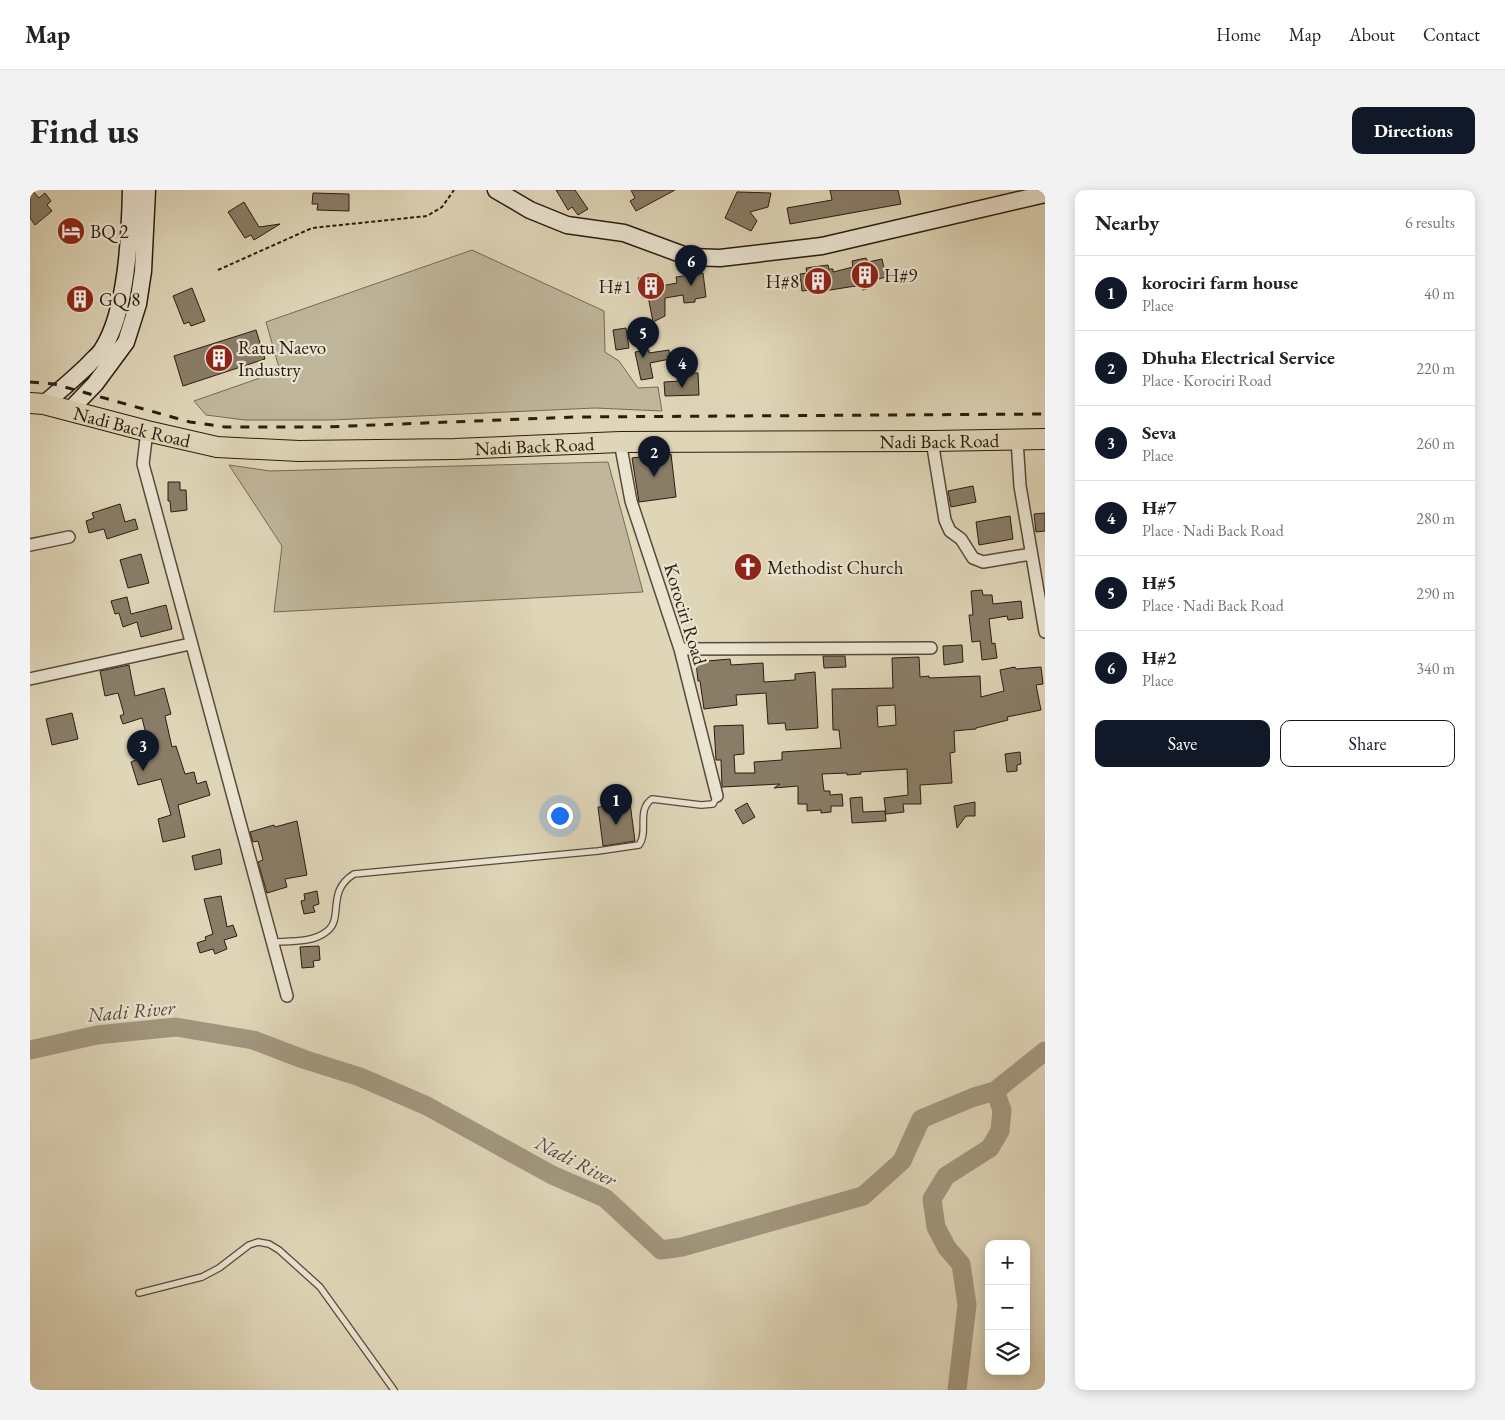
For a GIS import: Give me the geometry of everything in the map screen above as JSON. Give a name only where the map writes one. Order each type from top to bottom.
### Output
[{"type":"highway","name":"Nadi Back Road","points":[[37,403],[217,447],[299,451],[455,449],[620,442],[1045,439]]},
{"type":"main road","points":[[37,403],[78,375],[102,350],[109,336],[121,300],[130,225],[131,190]]},
{"type":"main road","points":[[69,411],[96,384],[126,342],[138,304],[143,271],[147,190]]},
{"type":"main road","points":[[496,190],[530,210],[567,225],[624,233],[689,257],[720,258],[822,246],[1045,194]]},
{"type":"street","points":[[147,431],[143,464],[190,644],[287,996]]},
{"type":"street","points":[[1018,440],[1020,486],[1045,632]]},
{"type":"street","points":[[932,441],[945,520],[950,531],[961,539],[973,558],[983,562],[1031,554]]},
{"type":"street","name":"Korociri Road","points":[[620,442],[631,501],[680,649],[717,796]]},
{"type":"street","points":[[30,544],[69,536]]},
{"type":"street","points":[[30,679],[190,644]]},
{"type":"street","points":[[680,649],[931,648]]},
{"type":"lane","points":[[272,942],[294,941],[316,937],[327,932],[332,927],[335,916],[337,893],[342,885],[354,874],[588,852],[639,845],[643,837],[644,809],[652,799],[701,805],[713,804],[717,796]]},
{"type":"lane","points":[[139,1293],[202,1277],[219,1268],[249,1245],[258,1242],[269,1244],[286,1256],[320,1288],[394,1390]]},
{"type":"path","points":[[218,270],[312,228],[427,216],[442,207],[454,190]]},
{"type":"shaded area","points":[[472,250],[604,311],[605,352],[619,361],[638,388],[658,387],[662,411],[595,408],[332,420],[245,420],[206,415],[194,401],[280,371],[266,322]]},
{"type":"shaded area","points":[[608,462],[643,592],[274,612],[282,546],[229,465],[270,471]]},
{"type":"building","points":[[30,190],[39,198],[45,193],[51,201],[47,205],[52,211],[35,225],[30,218]]},
{"type":"building","points":[[556,190],[575,190],[588,209],[578,215],[572,207],[568,210]]},
{"type":"building","points":[[631,190],[675,190],[636,211],[630,201],[635,198]]},
{"type":"building","points":[[830,190],[898,190],[901,204],[790,224],[787,208],[832,200]]},
{"type":"building","points":[[737,192],[771,193],[768,207],[750,212],[757,221],[751,231],[725,218]]},
{"type":"building","points":[[313,193],[349,194],[349,211],[317,210],[318,204],[312,204]]},
{"type":"building","points":[[244,202],[259,227],[280,224],[254,240],[251,235],[245,238],[228,212]]},
{"type":"building","points":[[866,258],[868,262],[882,259],[886,277],[871,281],[872,287],[863,290],[862,285],[811,293],[811,290],[802,291],[800,274],[807,273],[806,268],[828,265],[829,269],[833,269],[833,272],[853,267],[852,261]]},
{"type":"building","points":[[658,273],[661,286],[677,283],[676,277],[703,273],[706,297],[695,299],[695,302],[684,303],[683,295],[665,298],[665,316],[653,322],[648,296],[643,298],[638,278]]},
{"type":"building","name":"GQ 8","points":[[83,285],[91,306],[79,311],[76,304],[73,305],[69,295],[72,294],[70,289]]},
{"type":"building","points":[[192,288],[205,321],[191,326],[189,322],[184,324],[173,296]]},
{"type":"building","points":[[626,328],[629,348],[616,350],[613,330]]},
{"type":"building","name":"Ratu Naevo Industry","points":[[256,330],[265,359],[183,386],[174,356]]},
{"type":"building","points":[[649,350],[649,353],[669,350],[670,359],[650,363],[653,378],[641,380],[635,352]]},
{"type":"building","points":[[680,373],[698,373],[699,395],[665,396],[664,382],[681,381]]},
{"type":"building","points":[[671,454],[676,497],[639,502],[632,458]]},
{"type":"building","points":[[168,482],[180,482],[180,490],[186,490],[187,510],[171,512],[170,501],[168,501]]},
{"type":"building","points":[[973,486],[976,502],[951,507],[948,491]]},
{"type":"building","points":[[120,504],[125,522],[135,519],[138,529],[107,539],[104,529],[89,533],[86,521],[94,518],[92,513]]},
{"type":"building","points":[[1045,513],[1045,531],[1036,532],[1034,514]]},
{"type":"building","points":[[1010,516],[1013,539],[979,545],[976,522]]},
{"type":"building","points":[[141,554],[149,583],[128,588],[120,560]]},
{"type":"building","points":[[982,590],[983,595],[992,595],[993,604],[1021,601],[1023,618],[1008,620],[1007,616],[989,619],[992,644],[995,643],[997,658],[982,660],[980,641],[972,642],[969,615],[973,615],[971,591]]},
{"type":"building","points":[[127,597],[131,614],[166,605],[172,629],[141,637],[137,622],[123,627],[119,613],[115,614],[111,601]]},
{"type":"building","points":[[962,645],[963,662],[944,665],[943,646]]},
{"type":"building","points":[[823,656],[845,656],[846,667],[824,668]]},
{"type":"building","points":[[919,657],[920,677],[980,676],[981,697],[1004,691],[1000,670],[1015,667],[1016,669],[1041,667],[1043,684],[1036,685],[1041,710],[1007,717],[1008,720],[976,729],[954,731],[955,752],[950,753],[952,783],[920,785],[921,804],[903,804],[904,812],[886,814],[884,798],[908,795],[907,769],[860,772],[861,774],[847,775],[847,773],[822,774],[824,791],[830,791],[830,795],[842,794],[843,806],[831,806],[831,812],[821,813],[821,810],[807,811],[807,804],[798,804],[798,786],[774,788],[780,784],[722,787],[721,760],[716,760],[714,726],[743,725],[744,754],[734,755],[735,773],[755,773],[754,762],[782,760],[782,752],[841,748],[839,730],[833,730],[832,689],[893,688],[892,658]],"holes":[[[895,705],[896,725],[878,727],[877,706]]]},
{"type":"building","points":[[730,659],[731,665],[763,663],[764,682],[795,680],[795,674],[815,672],[818,728],[786,730],[785,723],[768,724],[766,693],[736,695],[737,705],[704,709],[696,662]]},
{"type":"building","points":[[129,665],[135,696],[164,688],[171,714],[165,716],[172,747],[176,746],[185,774],[194,772],[197,784],[206,781],[210,795],[178,805],[185,837],[163,842],[158,819],[171,815],[161,779],[138,785],[131,762],[151,754],[142,718],[123,724],[120,716],[124,714],[118,693],[105,696],[100,671]]},
{"type":"building","points":[[72,713],[78,739],[52,745],[46,719]]},
{"type":"building","points":[[1020,752],[1021,764],[1017,765],[1017,771],[1007,772],[1005,754]]},
{"type":"building","points":[[862,797],[863,812],[885,811],[886,821],[852,823],[850,798]]},
{"type":"building","points":[[975,802],[975,816],[966,816],[957,828],[954,806]]},
{"type":"building","points":[[630,803],[635,841],[603,846],[598,807]]},
{"type":"building","points":[[747,803],[755,817],[743,824],[735,810]]},
{"type":"building","points":[[297,821],[307,875],[285,879],[287,887],[267,893],[258,862],[263,860],[258,841],[253,842],[250,832]]},
{"type":"building","points":[[220,849],[222,864],[195,870],[192,856]]},
{"type":"building","points":[[317,891],[319,904],[313,906],[315,912],[304,914],[301,901],[305,900],[304,894]]},
{"type":"building","points":[[221,896],[227,927],[233,925],[237,936],[224,940],[227,949],[215,954],[213,949],[200,953],[197,943],[206,940],[205,937],[213,934],[204,899]]},
{"type":"building","points":[[319,946],[320,960],[313,961],[314,967],[302,968],[300,947]]},
{"type":"waterway","name":"Nadi River","points":[[30,1050],[97,1035],[176,1027],[253,1040],[303,1059],[360,1077],[427,1106],[552,1175],[605,1198],[661,1250],[682,1247],[863,1196],[902,1161],[921,1119],[974,1097],[995,1091],[1045,1051]]},
{"type":"waterway","points":[[957,1390],[967,1305],[961,1264],[947,1248],[936,1227],[932,1199],[946,1176],[990,1148],[1000,1131],[1002,1110],[995,1091]]},
{"type":"railway","points":[[30,382],[54,384],[190,422],[225,427],[325,427],[575,417],[1045,414]]},
{"type":"place","name":"BQ 2","points":[[71,231]]},
{"type":"place","name":"H#9","points":[[865,275]]},
{"type":"place","name":"H#8","points":[[818,281]]},
{"type":"place","name":"H#1","points":[[651,286]]},
{"type":"place","name":"H#2","points":[[691,286]]},
{"type":"place","name":"GQ 8","points":[[80,299]]},
{"type":"place","name":"Ratu Naevo Industry","points":[[219,358]]},
{"type":"place","name":"H#5","points":[[643,358]]},
{"type":"place","name":"H#7","points":[[682,388]]},
{"type":"place","name":"Dhuha Electrical Service","points":[[654,477]]},
{"type":"place","name":"Methodist Church","points":[[748,567]]},
{"type":"place","name":"Seva","points":[[143,771]]},
{"type":"place","name":"korociri farm house","points":[[616,825]]}]
